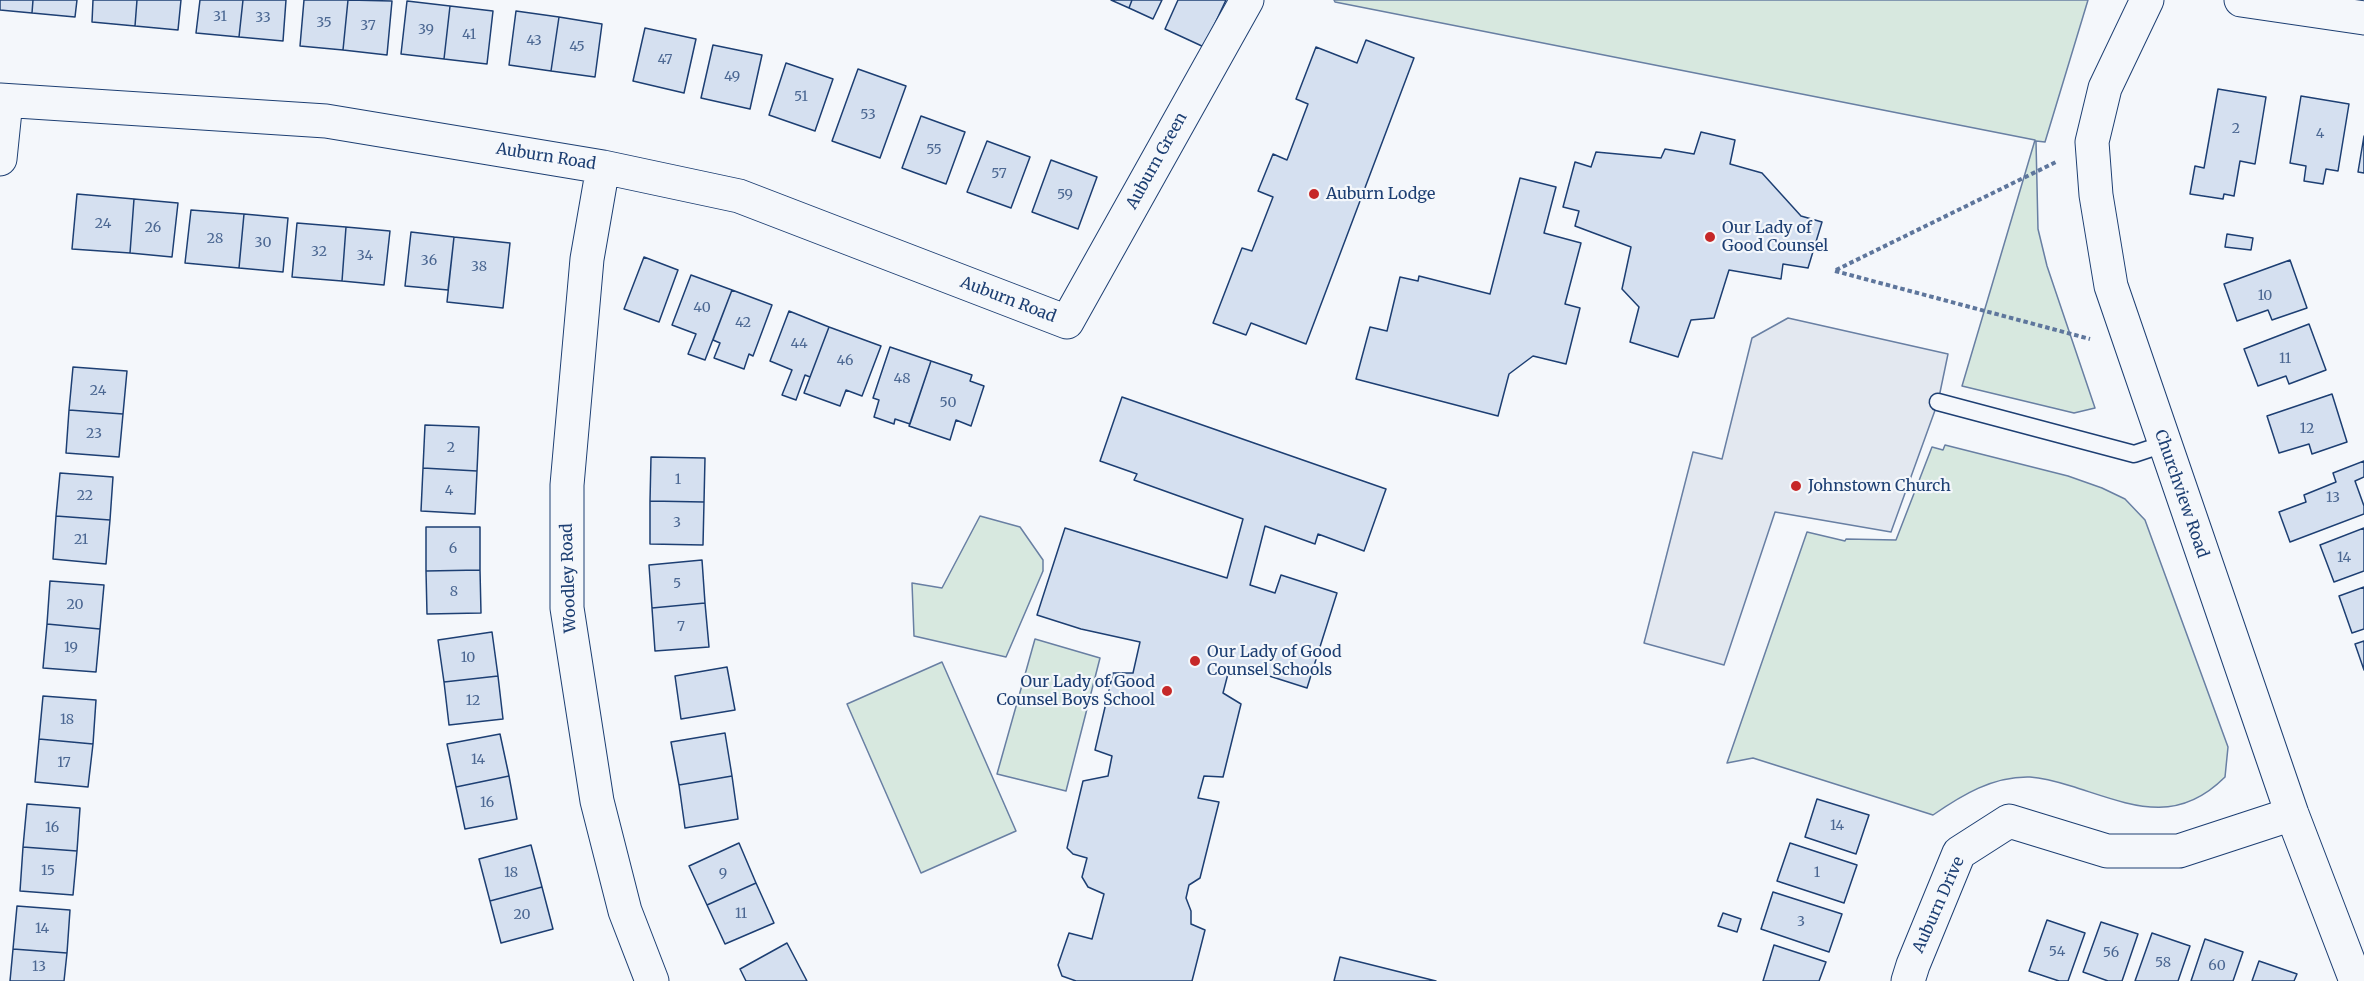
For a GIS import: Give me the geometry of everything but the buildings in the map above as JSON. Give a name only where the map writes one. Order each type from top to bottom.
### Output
[{"type":"street","name":"Auburn Green","points":[[1068,322],[1246,0]]},
{"type":"street","name":"Churchview Road","points":[[2146,0],[2105,88],[2092,142],[2096,195],[2111,286],[2292,814],[2356,981]]},
{"type":"street","points":[[2241,0],[2364,18]]},
{"type":"street","name":"Auburn Road","points":[[3,100],[326,122],[603,167],[739,196],[1068,322]]},
{"type":"street","points":[[0,159],[3,100]]},
{"type":"street","name":"Woodley Road","points":[[603,167],[587,259],[567,485],[567,608],[597,801],[625,911],[652,981]]},
{"type":"street","name":"Auburn Drive","points":[[1908,981],[1959,853],[2009,821],[2107,851],[2179,851],[2292,814]]},
{"type":"lane","points":[[1938,402],[2134,454],[2164,444]]},
{"type":"path","points":[[2063,158],[1835,271],[2099,341]]},
{"type":"shaded area","points":[[1334,0],[2088,0],[2045,142],[2036,141],[2038,229],[2047,266],[2095,408],[2074,413],[1962,386],[2035,140]]},
{"type":"shaded area","name":"Johnstown Church","points":[[1788,318],[1948,354],[1938,402],[1891,532],[1775,512],[1724,665],[1644,643],[1693,452],[1722,459],[1752,338]]},
{"type":"shaded area","points":[[1945,445],[2068,476],[2102,488],[2125,499],[2145,520],[2228,747],[2225,777],[2188,802],[2170,807],[2132,804],[2046,779],[2016,778],[1978,788],[1933,815],[1753,758],[1727,763],[1807,532],[1845,541],[1846,539],[1896,540],[1932,447],[1943,450]]},
{"type":"shaded area","points":[[980,516],[1020,527],[1043,560],[1043,571],[1006,657],[914,636],[912,583],[942,588]]},
{"type":"shaded area","points":[[1035,639],[1100,658],[1066,791],[997,774]]},
{"type":"shaded area","points":[[942,662],[1016,831],[921,873],[847,704]]},
{"type":"place","name":"Auburn Lodge","points":[[1314,194]]},
{"type":"place","name":"Our Lady of Good Counsel","points":[[1710,237]]},
{"type":"place","name":"Johnstown Church","points":[[1796,486]]},
{"type":"place","name":"Our Lady of Good Counsel Schools","points":[[1195,661]]},
{"type":"place","name":"Our Lady of Good Counsel Boys School","points":[[1167,691]]}]
